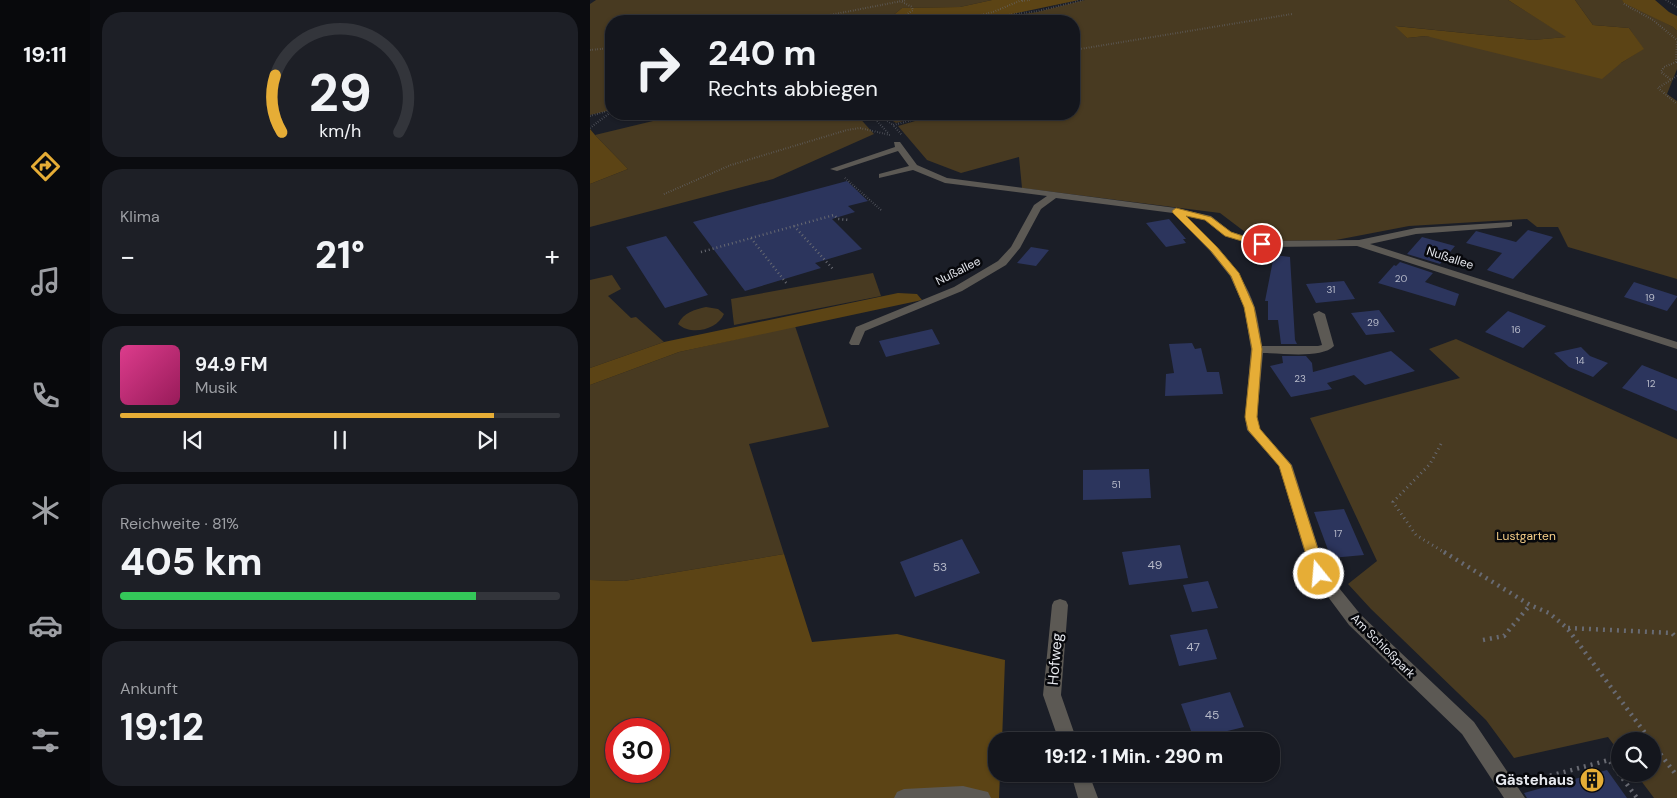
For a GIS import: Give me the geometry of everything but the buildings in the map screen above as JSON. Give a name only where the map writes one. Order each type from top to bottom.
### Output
[{"type":"street","points":[[834,169],[898,146],[914,167],[945,180],[1176,211],[1208,218],[1228,234],[1262,244],[1359,244]]},
{"type":"street","points":[[882,176],[914,167]]},
{"type":"street","name":"Nußallee","points":[[855,343],[860,328],[958,289],[1002,263],[1015,248],[1037,207],[1054,196]]},
{"type":"street","name":"Am Schloßpark","points":[[1176,211],[1214,249],[1235,275],[1249,307],[1257,349],[1251,417],[1254,430],[1285,465],[1319,574],[1355,620],[1468,728],[1512,792]]},
{"type":"street","name":"Nußallee","points":[[1359,244],[1416,231],[1509,224]]},
{"type":"street","name":"Nußallee","points":[[1359,244],[1677,346]]},
{"type":"street","points":[[1257,349],[1320,350],[1328,346],[1319,314]]},
{"type":"street","name":"Hofweg","points":[[1060,605],[1052,695],[1065,732]]},
{"type":"street","points":[[1083,782],[1088,798]]},
{"type":"street","points":[[904,798],[963,796],[981,798]]},
{"type":"path","points":[[830,15],[907,0]]},
{"type":"path","points":[[981,15],[1022,0]]},
{"type":"path","points":[[1014,3],[1030,0]]},
{"type":"path","points":[[1013,15],[1067,5],[1083,0]]},
{"type":"path","points":[[1666,0],[1677,6]]},
{"type":"path","points":[[902,1],[912,7],[913,10],[906,15]]},
{"type":"path","points":[[1624,4],[1653,20],[1671,33],[1677,40],[1676,62],[1664,67],[1662,72],[1670,79]]},
{"type":"path","points":[[1080,49],[1292,14]]},
{"type":"path","points":[[590,50],[605,49]]},
{"type":"path","points":[[1677,76],[1658,88],[1677,104]]},
{"type":"path","points":[[590,117],[605,113]]},
{"type":"path","points":[[590,127],[605,116]]},
{"type":"path","points":[[664,194],[708,173],[751,157],[847,130],[860,128],[890,135],[876,120]]},
{"type":"path","points":[[886,120],[905,138]]},
{"type":"path","points":[[893,125],[913,120]]},
{"type":"path","points":[[845,178],[881,210]]},
{"type":"path","points":[[701,252],[834,215],[838,219],[849,220]]},
{"type":"path","points":[[794,226],[833,269]]},
{"type":"path","points":[[751,238],[787,284]]},
{"type":"path","points":[[1441,444],[1430,464],[1394,502],[1416,535],[1530,606],[1549,613],[1567,628],[1645,732]]},
{"type":"path","points":[[1482,640],[1504,636],[1530,606]]},
{"type":"path","points":[[1567,628],[1672,633],[1677,639]]},
{"type":"path","points":[[1661,754],[1677,776]]},
{"type":"path","points":[[1512,792],[1609,760],[1637,798]]},
{"type":"green space","points":[[596,0],[992,0],[960,7],[902,8],[893,15],[605,15],[605,111],[590,115],[590,4]]},
{"type":"green space","points":[[1085,0],[1508,0],[1567,37],[1533,40],[1396,26],[1407,38],[1426,36],[1621,63],[1643,49],[1629,28],[1593,25],[1575,0],[1622,0],[1673,27],[1677,31],[1677,69],[1667,94],[1677,101],[1677,279],[1568,247],[1558,227],[1537,227],[1527,219],[1409,226],[1336,240],[1277,241],[1275,237],[1249,235],[1220,213],[1022,188],[1019,157],[961,173],[927,160],[898,126],[918,120],[1080,120],[1080,15],[1016,15],[1037,12]]},
{"type":"green space","points":[[657,120],[861,120],[874,134],[773,179],[590,227],[590,184],[628,169],[595,135]]},
{"type":"green space","points":[[891,120],[908,120],[896,123]]},
{"type":"green space","points":[[873,273],[881,296],[734,325],[731,299]]},
{"type":"green space","points":[[612,275],[621,289],[608,296],[631,318],[636,317],[664,342],[590,368],[590,280]]},
{"type":"green space","points":[[706,307],[718,309],[724,314],[721,320],[703,330],[690,330],[678,324],[686,314]]},
{"type":"green space","points":[[795,326],[829,427],[749,444],[784,554],[624,581],[590,580],[590,385],[679,352]]},
{"type":"green space","name":"Lustgarten","points":[[1456,339],[1677,439],[1677,798],[1654,798],[1642,782],[1661,782],[1661,732],[1611,732],[1611,741],[1608,737],[1514,758],[1486,720],[1371,609],[1348,584],[1377,561],[1310,418],[1460,378],[1429,349]]},
{"type":"shaded area","points":[[992,0],[1079,0],[1007,15],[893,15],[902,8],[960,7]]},
{"type":"shaded area","points":[[1508,0],[1575,0],[1593,25],[1629,28],[1644,49],[1621,63],[1602,79],[1426,36],[1407,38],[1395,26],[1533,40],[1566,37]]},
{"type":"shaded area","points":[[1622,0],[1655,0],[1677,16],[1677,31],[1673,27],[1624,3]]},
{"type":"shaded area","points":[[590,129],[595,135],[628,169],[590,184]]},
{"type":"shaded area","points":[[898,293],[917,294],[922,300],[679,352],[590,385],[590,368],[664,342]]},
{"type":"shaded area","points":[[784,554],[812,642],[897,634],[1005,660],[1002,732],[988,732],[988,782],[1000,782],[999,798],[590,798],[590,580],[624,581]]},
{"type":"place","name":"Gästehaus","points":[[1592,780]]},
{"type":"route","points":[[1262,244],[1228,234],[1208,218],[1176,211],[1214,249],[1235,275],[1249,307],[1257,349],[1251,417],[1254,430],[1285,465],[1319,574]]}]
